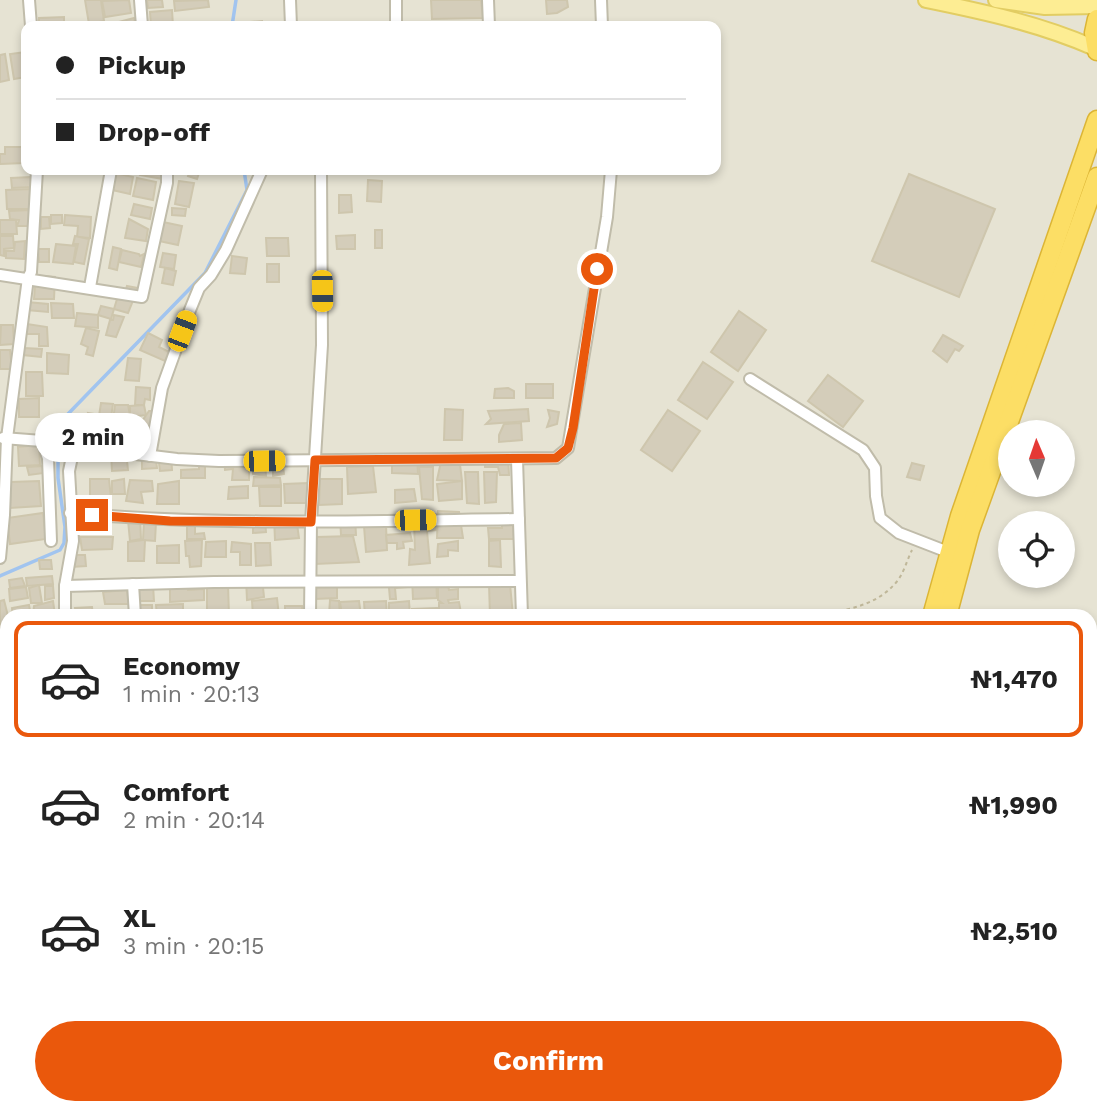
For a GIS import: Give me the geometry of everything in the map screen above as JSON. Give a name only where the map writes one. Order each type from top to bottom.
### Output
[{"type":"highway","points":[[1096,50],[1094,33],[1097,19]]},
{"type":"highway","points":[[934,609],[948,552],[1097,120]]},
{"type":"highway","points":[[949,609],[970,530],[1093,196],[1097,177]]},
{"type":"main road","points":[[926,0],[1011,18],[1055,32],[1096,50]]},
{"type":"main road","points":[[996,0],[1045,7],[1097,6]]},
{"type":"street","points":[[29,0],[31,21]]},
{"type":"street","points":[[140,0],[142,21]]},
{"type":"street","points":[[290,0],[291,21]]},
{"type":"street","points":[[396,0],[396,21]]},
{"type":"street","points":[[488,0],[489,21]]},
{"type":"street","points":[[601,0],[602,21]]},
{"type":"street","points":[[0,558],[4,515],[3,438],[31,272],[37,175]]},
{"type":"street","points":[[90,287],[110,175]]},
{"type":"street","points":[[0,275],[142,297],[167,175]]},
{"type":"street","points":[[150,456],[162,388],[190,310],[199,288],[211,275],[226,250],[260,175]]},
{"type":"street","points":[[310,609],[311,522],[323,345],[321,175]]},
{"type":"street","points":[[65,609],[65,586],[72,549],[69,471],[73,452],[78,447],[219,461],[556,458],[568,448],[607,217],[610,175]]},
{"type":"street","points":[[750,379],[863,450],[874,468],[880,518],[899,533],[948,552]]},
{"type":"street","points":[[3,438],[42,441],[48,458],[51,541]]},
{"type":"street","points":[[517,459],[522,609]]},
{"type":"street","points":[[70,513],[170,521],[519,519]]},
{"type":"street","points":[[65,586],[520,581]]},
{"type":"street","points":[[133,584],[135,609]]},
{"type":"path","points":[[850,609],[885,595],[900,579],[916,539]]},
{"type":"shaded area","points":[[0,0],[1097,0],[1097,609],[0,609]]},
{"type":"building","points":[[85,0],[101,0],[104,21],[88,21]]},
{"type":"building","points":[[129,0],[131,13],[105,17],[102,1]]},
{"type":"building","points":[[147,0],[162,0],[163,7],[148,8]]},
{"type":"building","points":[[208,0],[209,7],[175,11],[174,1]]},
{"type":"building","points":[[431,0],[481,0],[483,18],[432,19]]},
{"type":"building","points":[[546,0],[567,0],[568,7],[557,13],[547,14]]},
{"type":"building","points":[[172,10],[173,21],[151,21],[150,12]]},
{"type":"building","points":[[64,17],[64,21],[39,21],[39,18]]},
{"type":"building","points":[[21,53],[21,78],[14,79],[10,54]]},
{"type":"building","points":[[5,54],[9,80],[0,82],[0,55]]},
{"type":"building","points":[[5,147],[21,147],[21,163],[0,164],[0,154],[5,154]]},
{"type":"building","points":[[909,174],[995,209],[959,297],[872,261]]},
{"type":"building","points":[[115,175],[133,177],[130,194],[112,190]]},
{"type":"building","points":[[140,175],[164,175],[163,179]]},
{"type":"building","points":[[31,177],[32,187],[12,188],[11,178]]},
{"type":"building","points":[[137,178],[156,182],[153,200],[133,196]]},
{"type":"building","points":[[368,180],[382,181],[381,202],[367,201]]},
{"type":"building","points":[[179,181],[194,183],[189,207],[175,204]]},
{"type":"building","points":[[30,189],[29,209],[7,209],[6,190]]},
{"type":"building","points":[[339,195],[351,195],[352,212],[339,213]]},
{"type":"building","points":[[134,204],[152,208],[150,219],[131,215]]},
{"type":"building","points":[[172,208],[186,209],[185,216],[172,215]]},
{"type":"building","points":[[30,210],[30,226],[17,226],[19,220],[10,219],[9,211]]},
{"type":"building","points":[[51,215],[62,215],[62,223],[51,224]]},
{"type":"building","points":[[65,215],[91,217],[90,238],[77,237],[78,226],[64,225]]},
{"type":"building","points":[[41,217],[49,217],[50,228],[41,229]]},
{"type":"building","points":[[129,219],[148,229],[146,241],[125,238]]},
{"type":"building","points":[[0,220],[16,220],[17,234],[0,234]]},
{"type":"building","points":[[163,222],[182,226],[178,245],[159,241]]},
{"type":"building","points":[[375,230],[382,230],[382,248],[375,248]]},
{"type":"building","points":[[355,235],[355,249],[337,249],[336,236]]},
{"type":"building","points":[[0,236],[13,236],[14,248],[4,249],[4,256],[0,255]]},
{"type":"building","points":[[75,236],[89,239],[84,264],[74,262],[78,244],[73,244]]},
{"type":"building","points":[[266,238],[288,238],[289,256],[267,256]]},
{"type":"building","points":[[25,241],[24,259],[6,258],[6,251],[14,251],[15,242]]},
{"type":"building","points":[[56,244],[76,246],[73,264],[53,262]]},
{"type":"building","points":[[113,247],[121,249],[117,270],[109,268]]},
{"type":"building","points":[[38,249],[49,249],[49,262],[39,262]]},
{"type":"building","points":[[122,250],[140,256],[144,254],[141,267],[119,262]]},
{"type":"building","points":[[163,253],[176,255],[174,269],[160,267]]},
{"type":"building","points":[[232,256],[247,258],[245,274],[230,273]]},
{"type":"building","points":[[267,264],[279,264],[279,282],[267,282]]},
{"type":"building","points":[[165,268],[176,271],[173,285],[162,283]]},
{"type":"building","points":[[44,276],[55,277],[54,299],[34,299],[35,286],[43,286]]},
{"type":"building","points":[[127,286],[138,288],[128,313],[114,309],[117,299],[123,299]]},
{"type":"building","points":[[27,302],[48,304],[48,312],[27,310]]},
{"type":"building","points":[[51,303],[73,304],[74,318],[52,318]]},
{"type":"building","points":[[101,306],[114,309],[111,319],[98,315]]},
{"type":"building","points":[[739,311],[766,330],[738,371],[711,352]]},
{"type":"building","points":[[77,313],[98,315],[98,328],[75,326]]},
{"type":"building","points":[[114,315],[124,317],[116,337],[106,335]]},
{"type":"building","points":[[27,324],[47,327],[48,346],[39,346],[39,334],[26,334]]},
{"type":"building","points":[[1,325],[13,325],[14,344],[0,345]]},
{"type":"building","points":[[86,328],[99,331],[93,356],[86,354],[88,347],[81,344]]},
{"type":"building","points":[[148,333],[162,340],[159,347],[169,352],[165,361],[140,350]]},
{"type":"building","points":[[943,335],[963,346],[959,351],[955,349],[947,362],[933,351]]},
{"type":"building","points":[[24,348],[42,349],[41,357],[23,355]]},
{"type":"building","points":[[0,350],[10,350],[12,369],[0,369]]},
{"type":"building","points":[[47,353],[69,355],[68,374],[47,373]]},
{"type":"building","points":[[128,358],[141,359],[139,381],[125,380]]},
{"type":"building","points":[[703,362],[733,382],[707,419],[678,400]]},
{"type":"building","points":[[26,372],[42,372],[43,396],[26,396]]},
{"type":"building","points":[[828,375],[863,401],[843,427],[808,401]]},
{"type":"building","points":[[526,384],[553,384],[553,398],[526,398]]},
{"type":"building","points":[[136,387],[150,388],[150,400],[145,399],[144,405],[135,405]]},
{"type":"building","points":[[508,388],[514,391],[514,398],[494,398],[495,389]]},
{"type":"building","points":[[39,398],[39,417],[19,417],[19,399]]},
{"type":"building","points":[[101,403],[113,404],[111,418],[99,416]]},
{"type":"building","points":[[115,405],[128,405],[130,415],[121,415],[122,420],[113,420]]},
{"type":"building","points":[[144,405],[146,415],[130,417],[130,406]]},
{"type":"building","points":[[445,409],[463,410],[462,440],[444,440]]},
{"type":"building","points":[[528,409],[529,421],[486,424],[491,419],[488,411]]},
{"type":"building","points":[[548,410],[559,412],[557,424],[547,427],[550,418]]},
{"type":"building","points":[[668,410],[700,431],[672,471],[641,450]]},
{"type":"building","points":[[149,411],[156,411],[151,434],[136,433],[137,422],[142,421]]},
{"type":"building","points":[[88,413],[95,414],[95,420],[103,420],[101,431],[70,424],[73,415],[89,419]]},
{"type":"building","points":[[521,423],[522,440],[499,442],[504,424]]},
{"type":"building","points":[[39,445],[40,465],[19,466],[18,447]]},
{"type":"building","points":[[126,452],[128,470],[112,471],[111,453]]},
{"type":"building","points":[[142,453],[155,453],[157,468],[142,469]]},
{"type":"building","points":[[171,454],[172,470],[160,471],[158,455]]},
{"type":"building","points":[[281,455],[281,464],[265,464],[266,476],[253,474],[253,457]]},
{"type":"building","points":[[392,455],[417,455],[418,474],[392,473]]},
{"type":"building","points":[[459,456],[462,481],[437,480],[442,457]]},
{"type":"building","points":[[224,457],[249,457],[249,480],[232,480],[233,469],[225,470]]},
{"type":"building","points":[[485,457],[508,457],[509,475],[500,475],[498,467],[485,467]]},
{"type":"building","points":[[199,462],[205,462],[205,478],[181,478],[181,470],[199,469]]},
{"type":"building","points":[[912,463],[924,466],[920,480],[907,477]]},
{"type":"building","points":[[283,465],[284,474],[273,476],[273,466]]},
{"type":"building","points":[[43,466],[44,473],[29,475],[27,467]]},
{"type":"building","points":[[373,466],[376,492],[348,494],[347,467]]},
{"type":"building","points":[[419,467],[433,467],[433,500],[422,499]]},
{"type":"building","points":[[465,472],[478,472],[479,504],[467,503]]},
{"type":"building","points":[[484,472],[497,472],[496,502],[485,503]]},
{"type":"building","points":[[254,477],[280,478],[281,485],[253,486]]},
{"type":"building","points":[[90,479],[109,479],[111,498],[90,499]]},
{"type":"building","points":[[124,479],[125,494],[112,494],[112,481]]},
{"type":"building","points":[[320,479],[342,479],[342,504],[319,505]]},
{"type":"building","points":[[130,480],[152,481],[153,491],[141,492],[143,503],[126,501]]},
{"type":"building","points":[[39,481],[41,506],[10,508],[11,482]]},
{"type":"building","points":[[179,481],[179,504],[157,504],[158,484]]},
{"type":"building","points":[[462,481],[462,499],[439,501],[437,484]]},
{"type":"building","points":[[308,483],[309,503],[285,503],[284,484]]},
{"type":"building","points":[[248,486],[248,498],[228,499],[229,487]]},
{"type":"building","points":[[259,487],[281,487],[281,506],[260,506]]},
{"type":"building","points":[[414,489],[416,501],[395,503],[395,490]]},
{"type":"building","points":[[438,511],[459,512],[463,538],[437,538]]},
{"type":"building","points":[[43,513],[46,539],[10,544],[7,518]]},
{"type":"building","points":[[502,516],[513,517],[514,539],[489,539],[488,528],[502,528]]},
{"type":"building","points":[[140,517],[141,539],[130,541],[128,520]]},
{"type":"building","points":[[274,517],[296,517],[299,538],[275,540]]},
{"type":"building","points":[[340,517],[355,517],[356,535],[341,535]]},
{"type":"building","points":[[434,518],[436,530],[427,531],[430,563],[409,565],[410,549],[415,550],[414,522]]},
{"type":"building","points":[[265,519],[266,532],[253,533],[253,520]]},
{"type":"building","points":[[144,521],[156,522],[155,541],[143,540]]},
{"type":"building","points":[[187,525],[195,526],[195,534],[204,533],[205,539],[187,539]]},
{"type":"building","points":[[386,525],[387,550],[366,552],[364,526]]},
{"type":"building","points":[[410,533],[412,541],[403,542],[404,548],[397,549],[397,543],[387,543],[386,535]]},
{"type":"building","points":[[353,536],[359,562],[315,564],[317,537]]},
{"type":"building","points":[[80,537],[113,537],[112,549],[82,550]]},
{"type":"building","points":[[145,540],[144,561],[128,561],[128,542]]},
{"type":"building","points":[[202,540],[201,566],[190,567],[185,541]]},
{"type":"building","points":[[500,540],[501,567],[489,566],[489,541]]},
{"type":"building","points":[[226,541],[226,557],[205,557],[206,542]]},
{"type":"building","points":[[458,541],[458,551],[448,550],[448,556],[437,557],[438,544]]},
{"type":"building","points":[[232,542],[251,544],[251,565],[240,565],[240,552],[231,552]]},
{"type":"building","points":[[255,543],[270,543],[271,565],[256,566]]},
{"type":"building","points":[[179,545],[179,563],[157,563],[157,546]]},
{"type":"building","points":[[69,555],[85,555],[86,566],[71,567]]},
{"type":"building","points":[[39,560],[51,560],[52,569],[40,569]]},
{"type":"building","points":[[52,576],[53,584],[27,586],[26,578]]},
{"type":"building","points":[[436,576],[437,598],[413,599],[412,578]]},
{"type":"building","points":[[177,577],[186,577],[188,590],[204,589],[204,600],[170,602],[170,587],[177,588]]},
{"type":"building","points":[[388,577],[406,577],[407,587],[395,588],[396,599],[390,599]]},
{"type":"building","points":[[22,578],[25,586],[10,588],[9,580]]},
{"type":"building","points":[[246,578],[262,578],[264,597],[247,600]]},
{"type":"building","points":[[137,584],[153,585],[154,601],[138,601]]},
{"type":"building","points":[[228,584],[229,609],[207,609],[207,585]]},
{"type":"building","points":[[489,584],[510,584],[512,609],[490,609]]},
{"type":"building","points":[[39,585],[42,603],[31,603],[29,588]]},
{"type":"building","points":[[438,585],[448,585],[449,590],[458,589],[458,599],[448,600],[449,603],[459,602],[460,609],[439,609],[439,603],[442,603],[438,600]]},
{"type":"building","points":[[45,586],[53,586],[54,598],[45,600]]},
{"type":"building","points":[[26,587],[28,598],[10,601],[9,589]]},
{"type":"building","points":[[314,587],[337,587],[337,598],[315,599]]},
{"type":"building","points":[[127,590],[129,604],[105,604],[103,592]]},
{"type":"building","points":[[277,598],[278,609],[253,609],[252,601]]},
{"type":"building","points":[[4,600],[6,609],[0,609],[0,601]]},
{"type":"building","points":[[330,600],[339,601],[340,609],[329,609]]},
{"type":"building","points":[[53,601],[54,609],[34,609],[34,606]]},
{"type":"building","points":[[359,601],[360,609],[341,609],[340,602]]},
{"type":"building","points":[[386,601],[387,609],[364,609],[364,602]]},
{"type":"building","points":[[409,601],[410,609],[389,609],[389,603]]},
{"type":"building","points":[[183,604],[183,609],[156,609],[156,605]]},
{"type":"building","points":[[29,605],[30,609],[12,609]]},
{"type":"building","points":[[137,605],[152,605],[152,609],[137,609]]},
{"type":"building","points":[[285,606],[302,606],[302,609],[285,609]]},
{"type":"waterway","points":[[233,21],[236,0]]},
{"type":"waterway","points":[[0,576],[60,550],[64,543],[65,527],[58,478],[58,447],[67,415],[205,273],[247,190],[245,175]]},
{"type":"route","points":[[92,515],[170,521],[311,522],[315,460],[556,458],[568,448],[573,428],[597,269]]}]
